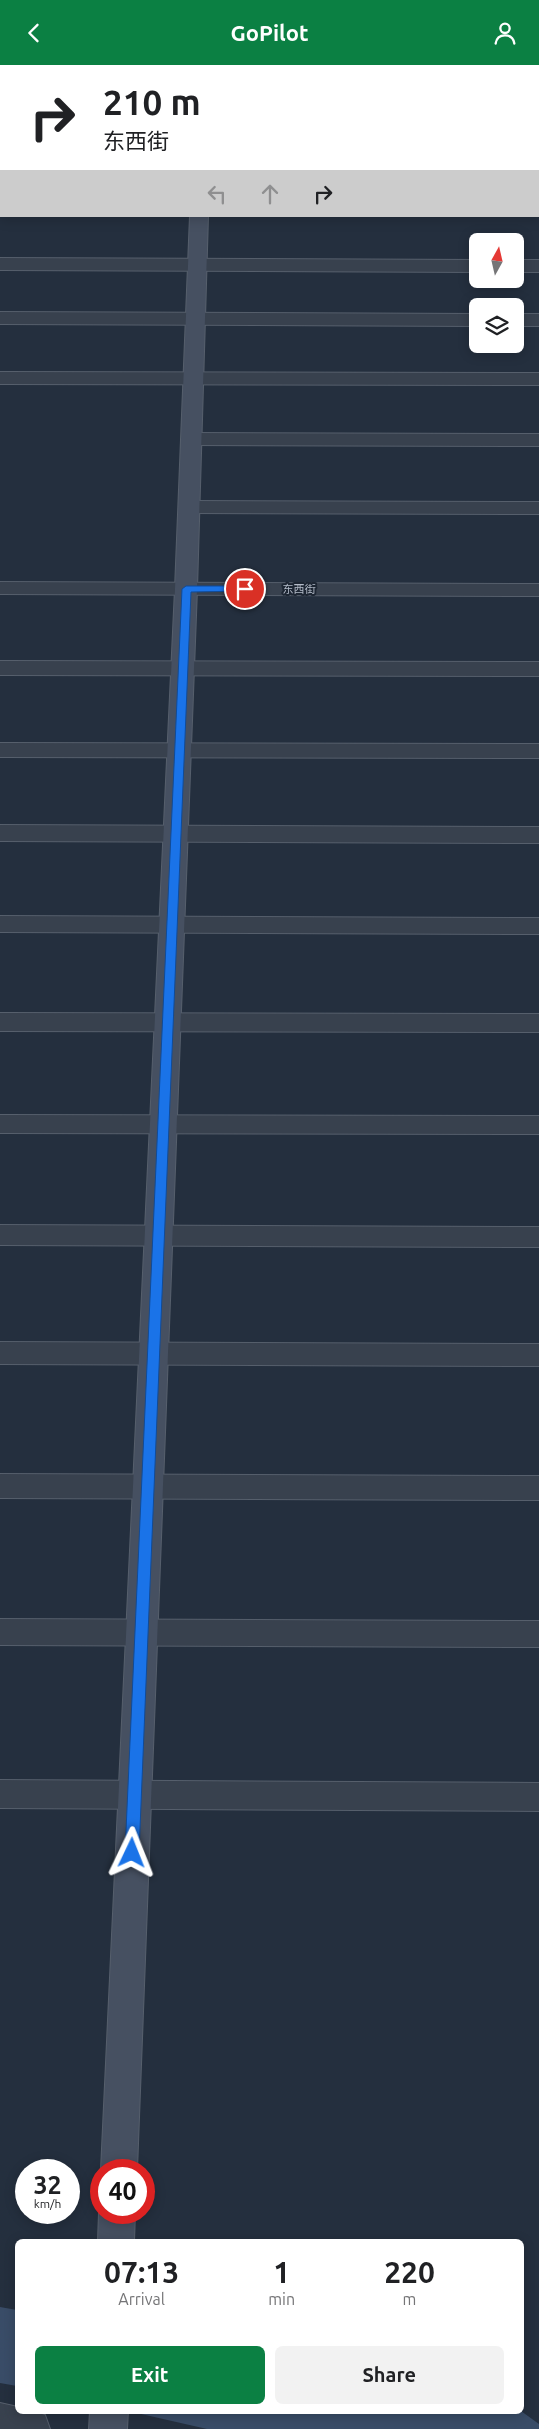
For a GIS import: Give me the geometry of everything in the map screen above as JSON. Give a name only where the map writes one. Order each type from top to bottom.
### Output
[{"type":"street","points":[[119,2159],[183,668],[199,217]]},
{"type":"street","points":[[0,265],[469,266]]},
{"type":"street","points":[[524,266],[539,266]]},
{"type":"street","points":[[0,318],[469,320]]},
{"type":"street","points":[[524,320],[539,320]]},
{"type":"street","points":[[0,378],[539,379]]},
{"type":"street","points":[[192,439],[539,440]]},
{"type":"street","points":[[189,507],[539,507]]},
{"type":"street","name":"东西街","points":[[0,588],[539,589]]},
{"type":"street","points":[[0,668],[539,669]]},
{"type":"street","points":[[0,750],[539,751]]},
{"type":"street","points":[[0,833],[539,835]]},
{"type":"street","points":[[0,924],[539,926]]},
{"type":"street","points":[[0,1022],[539,1023]]},
{"type":"street","points":[[0,1123],[539,1125]]},
{"type":"street","points":[[0,1235],[539,1237]]},
{"type":"street","points":[[0,1353],[539,1355]]},
{"type":"street","points":[[0,1486],[539,1488]]},
{"type":"street","points":[[0,1632],[539,1634]]},
{"type":"street","points":[[0,1794],[539,1797]]},
{"type":"street","points":[[116,2239],[117,2224]]},
{"type":"street","points":[[108,2429],[109,2414]]},
{"type":"street","points":[[0,2422],[31,2429]]},
{"type":"water","points":[[0,2307],[15,2310],[15,2386],[0,2383]]},
{"type":"water","points":[[524,2413],[539,2424],[539,2429],[207,2429],[141,2414]]},
{"type":"route","points":[[132,1853],[186,589],[245,589]]}]
